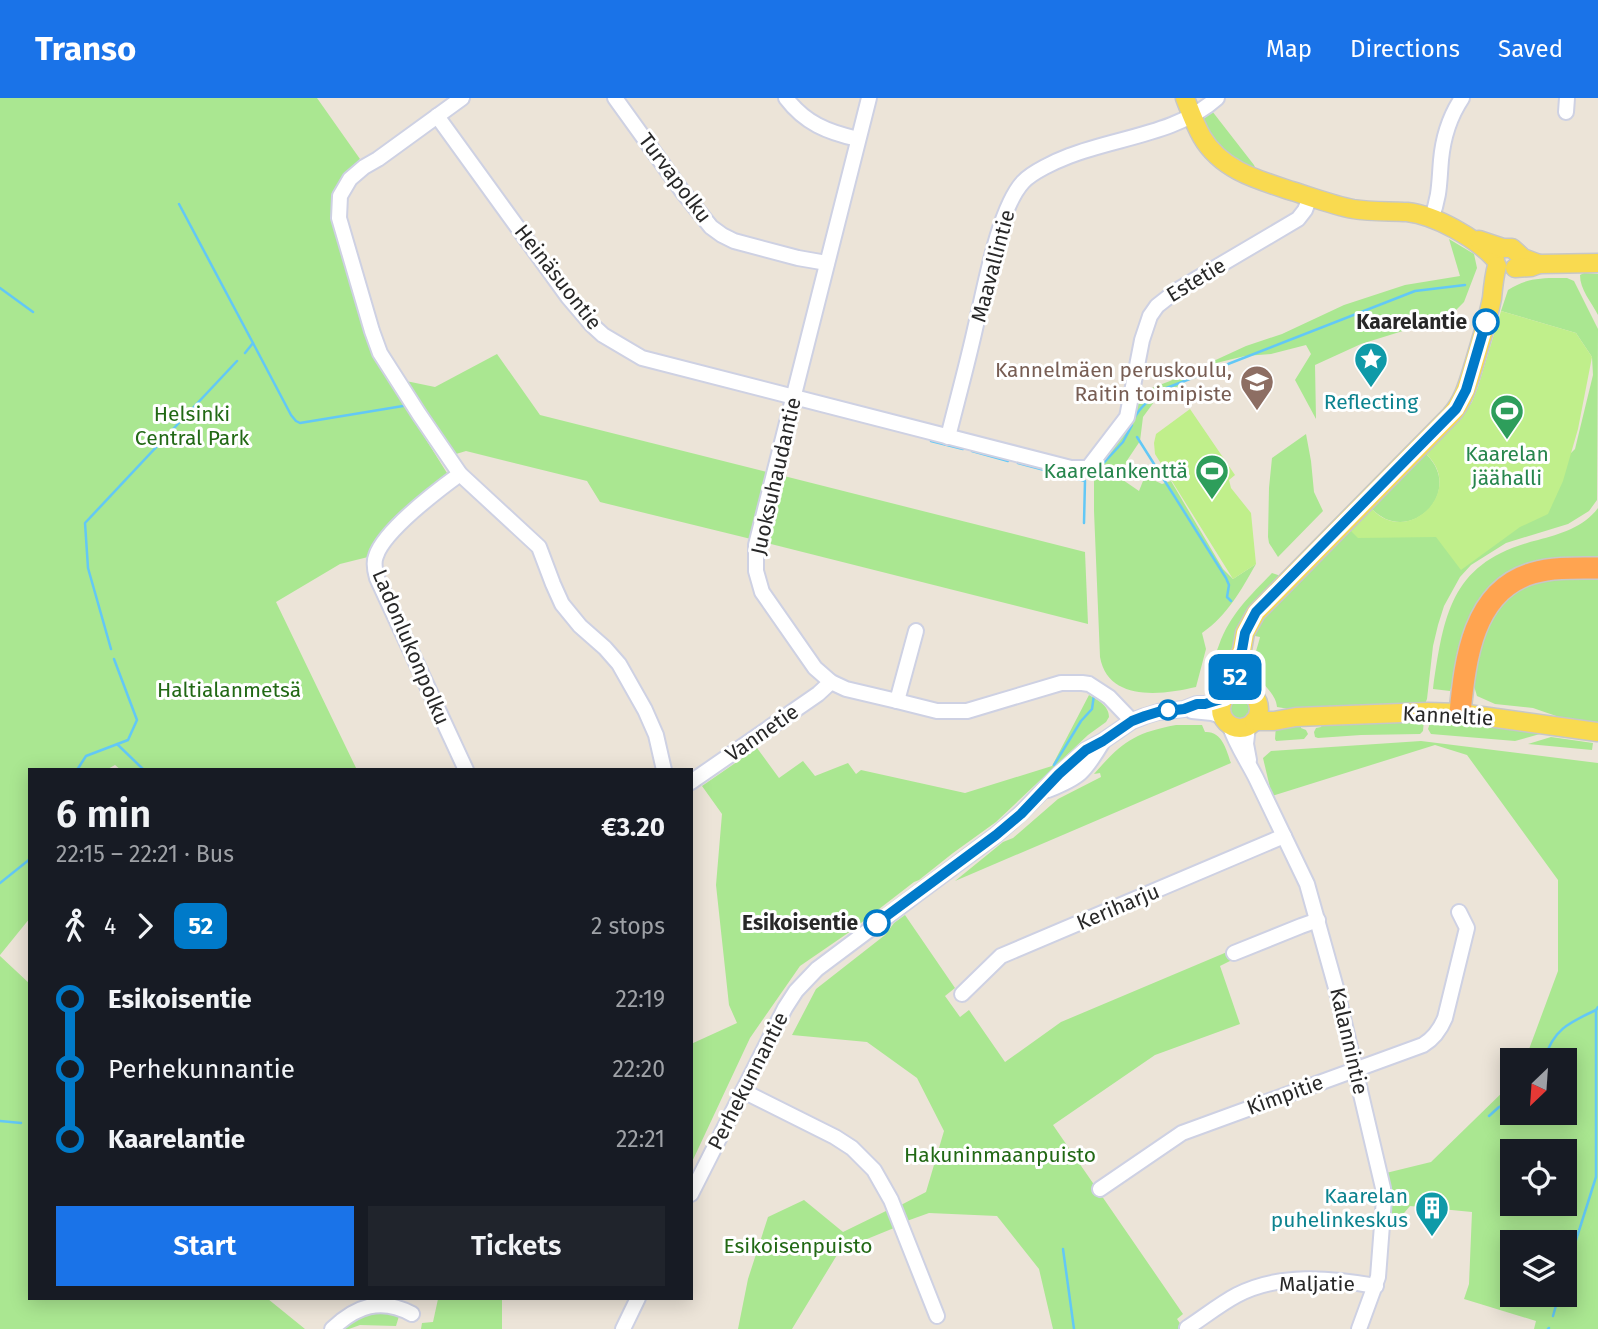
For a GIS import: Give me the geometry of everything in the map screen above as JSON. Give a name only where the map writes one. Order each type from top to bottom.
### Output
[{"type":"highway","points":[[1460,713],[1471,643],[1478,621],[1491,601],[1514,581],[1534,572],[1598,568]]},
{"type":"main road","points":[[1185,98],[1208,145],[1231,167],[1261,182],[1354,209],[1405,212],[1431,219],[1474,240],[1506,261],[1539,264],[1598,263]]},
{"type":"main road","points":[[1242,650],[1259,709],[1239,722],[1222,707],[1233,687],[1245,633],[1256,612],[1456,409],[1466,390],[1492,296],[1505,275],[1506,261]]},
{"type":"main road","points":[[1227,696],[1241,690],[1255,698]]},
{"type":"main road","name":"Kanneltie","points":[[1255,698],[1265,706],[1296,717]]},
{"type":"main road","name":"Kanneltie","points":[[1239,722],[1428,712],[1460,713],[1598,732]]},
{"type":"street","points":[[462,98],[364,167],[350,179],[340,197],[339,218],[372,331],[380,353],[460,474],[539,547],[562,604],[580,626],[619,664],[656,735],[664,768]]},
{"type":"street","name":"Turvapolku","points":[[615,98],[681,191],[711,227],[734,241],[827,263]]},
{"type":"street","points":[[786,98],[811,122],[858,139]]},
{"type":"street","name":"Juoksuhaudantie","points":[[869,98],[756,545],[756,571],[762,592],[815,668],[831,682],[846,689],[937,710],[967,711],[1061,683],[1075,682],[1089,684],[1101,691],[1132,721]]},
{"type":"street","name":"Maavallintie","points":[[948,438],[998,236],[1011,201],[1024,181],[1069,156],[1178,122],[1217,98]]},
{"type":"street","points":[[1431,219],[1439,195],[1441,158],[1446,134],[1462,98]]},
{"type":"street","name":"Heinäsuontie","points":[[437,116],[590,324],[642,358],[948,438],[1071,468],[1088,468]]},
{"type":"street","name":"Estetie","points":[[1088,468],[1127,417],[1142,340],[1150,316],[1157,306],[1176,291],[1298,219],[1307,207],[1310,197]]},
{"type":"street","name":"Ladonlukonpolku","points":[[460,474],[392,532],[380,547],[374,563],[377,578],[465,768]]},
{"type":"street","points":[[897,701],[916,631]]},
{"type":"street","name":"Vannetie","points":[[693,781],[818,694],[831,682]]},
{"type":"street","name":"Perhekunnantie","points":[[693,1190],[785,1008],[809,976],[996,835],[1086,750],[1132,721],[1158,712],[1205,704],[1227,696]]},
{"type":"street","name":"Perhekunnantie","points":[[1184,709],[1212,713],[1239,722]]},
{"type":"street","name":"Kalannintie","points":[[1239,722],[1242,755],[1307,884],[1336,988],[1383,1188],[1378,1277],[1359,1329]]},
{"type":"street","name":"Keriharju","points":[[962,994],[1001,956],[1284,836]]},
{"type":"street","name":"Kimpitie","points":[[1100,1189],[1182,1133],[1423,1045],[1438,1032],[1445,1018],[1468,928],[1460,912]]},
{"type":"street","points":[[1234,953],[1318,920]]},
{"type":"street","points":[[743,1091],[835,1137],[874,1170],[891,1200],[937,1316]]},
{"type":"street","name":"Maljatie","points":[[1187,1328],[1237,1295],[1278,1281],[1301,1279],[1359,1282],[1376,1286]]},
{"type":"street","points":[[623,1329],[637,1300]]},
{"type":"street","points":[[332,1329],[345,1316],[373,1304],[401,1308],[412,1314]]},
{"type":"green space","name":"Helsinki Central Park","points":[[0,98],[317,98],[360,159],[337,187],[332,212],[371,352],[452,481],[376,555],[340,564],[276,602],[356,768],[119,768],[115,765],[110,768],[28,768],[28,920],[0,955]]},
{"type":"green space","points":[[1212,111],[1256,170],[1229,156],[1213,140],[1203,117]]},
{"type":"green space","points":[[1449,239],[1474,254],[1477,268],[1464,302],[1453,313],[1361,344],[1315,365],[1316,419],[1295,380],[1311,354],[1306,345],[1212,364],[1154,402],[1143,417],[1140,441],[1126,462],[1123,480],[1139,491],[1145,476],[1162,484],[1171,481],[1223,569],[1233,579],[1256,564],[1227,610],[1202,633],[1206,649],[1196,687],[1153,693],[1138,692],[1114,682],[1105,672],[1100,657],[1094,470],[1136,394],[1246,346],[1282,334],[1344,305],[1405,285],[1460,276]]},
{"type":"green space","points":[[1598,274],[1598,315],[1582,286],[1580,275]]},
{"type":"green space","points":[[1567,278],[1574,281],[1598,329],[1597,500],[1589,511],[1568,524],[1506,543],[1471,565],[1460,577],[1444,606],[1438,625],[1424,706],[1277,707],[1273,696],[1256,672],[1255,659],[1260,637],[1255,636],[1259,623],[1364,517],[1385,537],[1437,537],[1559,465],[1575,449],[1593,375],[1592,357],[1576,333],[1501,311],[1508,290],[1515,286],[1536,279]]},
{"type":"green space","name":"Kaarelan jäähalli","points":[[1501,311],[1576,333],[1592,357],[1578,429],[1563,481],[1548,514],[1520,527],[1461,570],[1436,537],[1358,538],[1351,531],[1372,509],[1386,519],[1401,522],[1428,510],[1436,498],[1440,483],[1437,468],[1426,454],[1461,419],[1472,402]]},
{"type":"green space","points":[[497,354],[540,415],[767,472],[751,539],[600,502],[587,481],[466,451],[456,454],[406,381],[435,387]]},
{"type":"green space","name":"Kaarelankenttä","points":[[1190,409],[1235,475],[1229,480],[1231,488],[1251,513],[1256,564],[1233,579],[1155,454],[1156,434]]},
{"type":"green space","points":[[1306,434],[1314,492],[1323,511],[1278,557],[1268,537],[1272,458]]},
{"type":"green space","points":[[1426,454],[1437,469],[1440,484],[1436,499],[1428,510],[1415,519],[1401,522],[1386,519],[1372,509]]},
{"type":"green space","points":[[784,476],[1085,552],[1088,624],[767,543]]},
{"type":"green space","points":[[1598,508],[1598,558],[1519,570],[1456,675],[1450,691],[1433,689],[1448,613],[1457,593],[1470,576],[1487,561],[1509,549],[1579,525]]},
{"type":"green space","points":[[1272,573],[1278,575],[1281,580],[1239,629],[1233,645],[1232,673],[1212,671],[1215,654],[1229,624],[1241,606]]},
{"type":"green space","points":[[1598,576],[1598,724],[1559,717],[1533,708],[1495,704],[1477,696],[1474,686],[1476,659],[1485,624],[1513,590],[1540,578]]},
{"type":"green space","points":[[1089,695],[1107,710],[1109,717],[1106,722],[1088,735],[996,822],[800,966],[750,1038],[693,1160],[693,1043],[737,1023],[729,1005],[716,885],[722,814],[702,786],[757,748],[779,778],[803,761],[815,776],[848,763],[856,774],[861,770],[965,793],[1052,766]]},
{"type":"green space","points":[[1241,697],[1250,700],[1253,709],[1250,718],[1241,721],[1232,718],[1229,709],[1232,700]]},
{"type":"green space","points":[[1424,719],[1423,731],[1420,734],[1318,738],[1314,732],[1322,724]]},
{"type":"green space","points":[[1431,720],[1489,722],[1547,732],[1515,741],[1431,734],[1428,729]]},
{"type":"green space","points":[[1176,725],[1202,725],[1205,732],[1216,734],[1231,763],[955,881],[1003,842],[1013,838],[1058,799],[1101,777],[1100,773],[1094,774],[1130,740]]},
{"type":"green space","points":[[1276,725],[1301,726],[1308,734],[1304,739],[1276,741]]},
{"type":"green space","points":[[1551,737],[1593,743],[1592,750],[1528,744]]},
{"type":"green space","points":[[1421,741],[1598,763],[1598,1329],[1534,1329],[1536,1321],[1464,1299],[1469,1284],[1472,1212],[1410,1206],[1388,1232],[1392,1193],[1386,1173],[1431,1162],[1500,1095],[1500,1125],[1577,1125],[1577,1048],[1529,1048],[1558,971],[1558,880],[1467,755],[1435,745],[1272,796],[1263,758],[1271,751]]},
{"type":"green space","name":"Hakuninmaanpuisto","points":[[905,915],[955,988],[945,996],[960,1017],[969,1010],[1005,1062],[1061,1022],[1227,952],[1232,960],[1220,966],[1240,1024],[1155,1055],[1053,1125],[1183,1314],[1177,1319],[1184,1329],[1053,1329],[1039,1269],[997,1216],[929,1213],[904,1222],[899,1206],[926,1192],[944,1131],[917,1078],[867,1042],[792,1035],[816,989],[885,935],[894,923]]},
{"type":"green space","points":[[0,956],[28,982],[28,1300],[269,1300],[305,1329],[0,1329]]},
{"type":"green space","name":"Esikoisenpuisto","points":[[804,1200],[843,1232],[888,1210],[894,1228],[840,1250],[792,1329],[738,1329],[748,1279],[768,1217]]},
{"type":"green space","points":[[438,1300],[502,1300],[502,1329],[421,1329],[422,1323],[433,1322]]},
{"type":"green space","points":[[391,1310],[399,1316],[396,1326],[360,1325],[337,1329],[365,1311]]},
{"type":"waterway","points":[[179,204],[253,343],[245,353]]},
{"type":"waterway","points":[[1134,419],[1143,406],[1164,389],[1415,291],[1465,285]]},
{"type":"waterway","points":[[0,288],[33,312]]},
{"type":"waterway","points":[[253,343],[291,415],[300,423],[403,406]]},
{"type":"waterway","points":[[111,649],[88,568],[85,523],[237,361]]},
{"type":"waterway","points":[[1098,469],[1123,442],[1132,425]]},
{"type":"waterway","points":[[1137,437],[1226,578],[1229,585],[1227,597],[1231,601]]},
{"type":"waterway","points":[[931,441],[963,449]]},
{"type":"waterway","points":[[972,451],[1008,461]]},
{"type":"waterway","points":[[1018,463],[1048,471]]},
{"type":"waterway","points":[[1058,473],[1085,481],[1084,523]]},
{"type":"waterway","points":[[78,768],[86,756],[128,740],[137,720],[114,659]]},
{"type":"waterway","points":[[1054,765],[1081,721],[1092,709],[1094,695]]},
{"type":"waterway","points":[[117,744],[142,768]]},
{"type":"waterway","points":[[0,883],[28,861]]},
{"type":"waterway","points":[[1549,1048],[1557,1034],[1598,1007]]},
{"type":"waterway","points":[[1577,1237],[1596,1177],[1596,1010]]},
{"type":"waterway","points":[[1489,1116],[1500,1106]]},
{"type":"waterway","points":[[0,1121],[21,1123]]},
{"type":"waterway","points":[[1063,1249],[1074,1329]]},
{"type":"waterway","points":[[1553,1316],[1556,1307]]},
{"type":"bus line","name":"52","points":[[877,923],[996,835],[1086,750],[1132,721],[1158,712],[1205,704],[1230,694],[1245,633],[1256,612],[1460,404],[1486,322]]},
{"type":"place","name":"Kaarelantie","points":[[1486,322]]},
{"type":"place","name":"Reflecting","points":[[1371,389]]},
{"type":"place","name":"Kannelmäen peruskoulu, Raitin toimipiste","points":[[1257,412]]},
{"type":"place","name":"Kaarelan jäähalli","points":[[1507,441]]},
{"type":"place","name":"Kaarelankenttä","points":[[1212,501]]},
{"type":"place","name":"Esikoisentie","points":[[877,923]]},
{"type":"place","name":"Kaarelan puhelinkeskus","points":[[1432,1238]]},
{"type":"park label","name":"Haltialanmetsä","points":[[229,690]]}]
